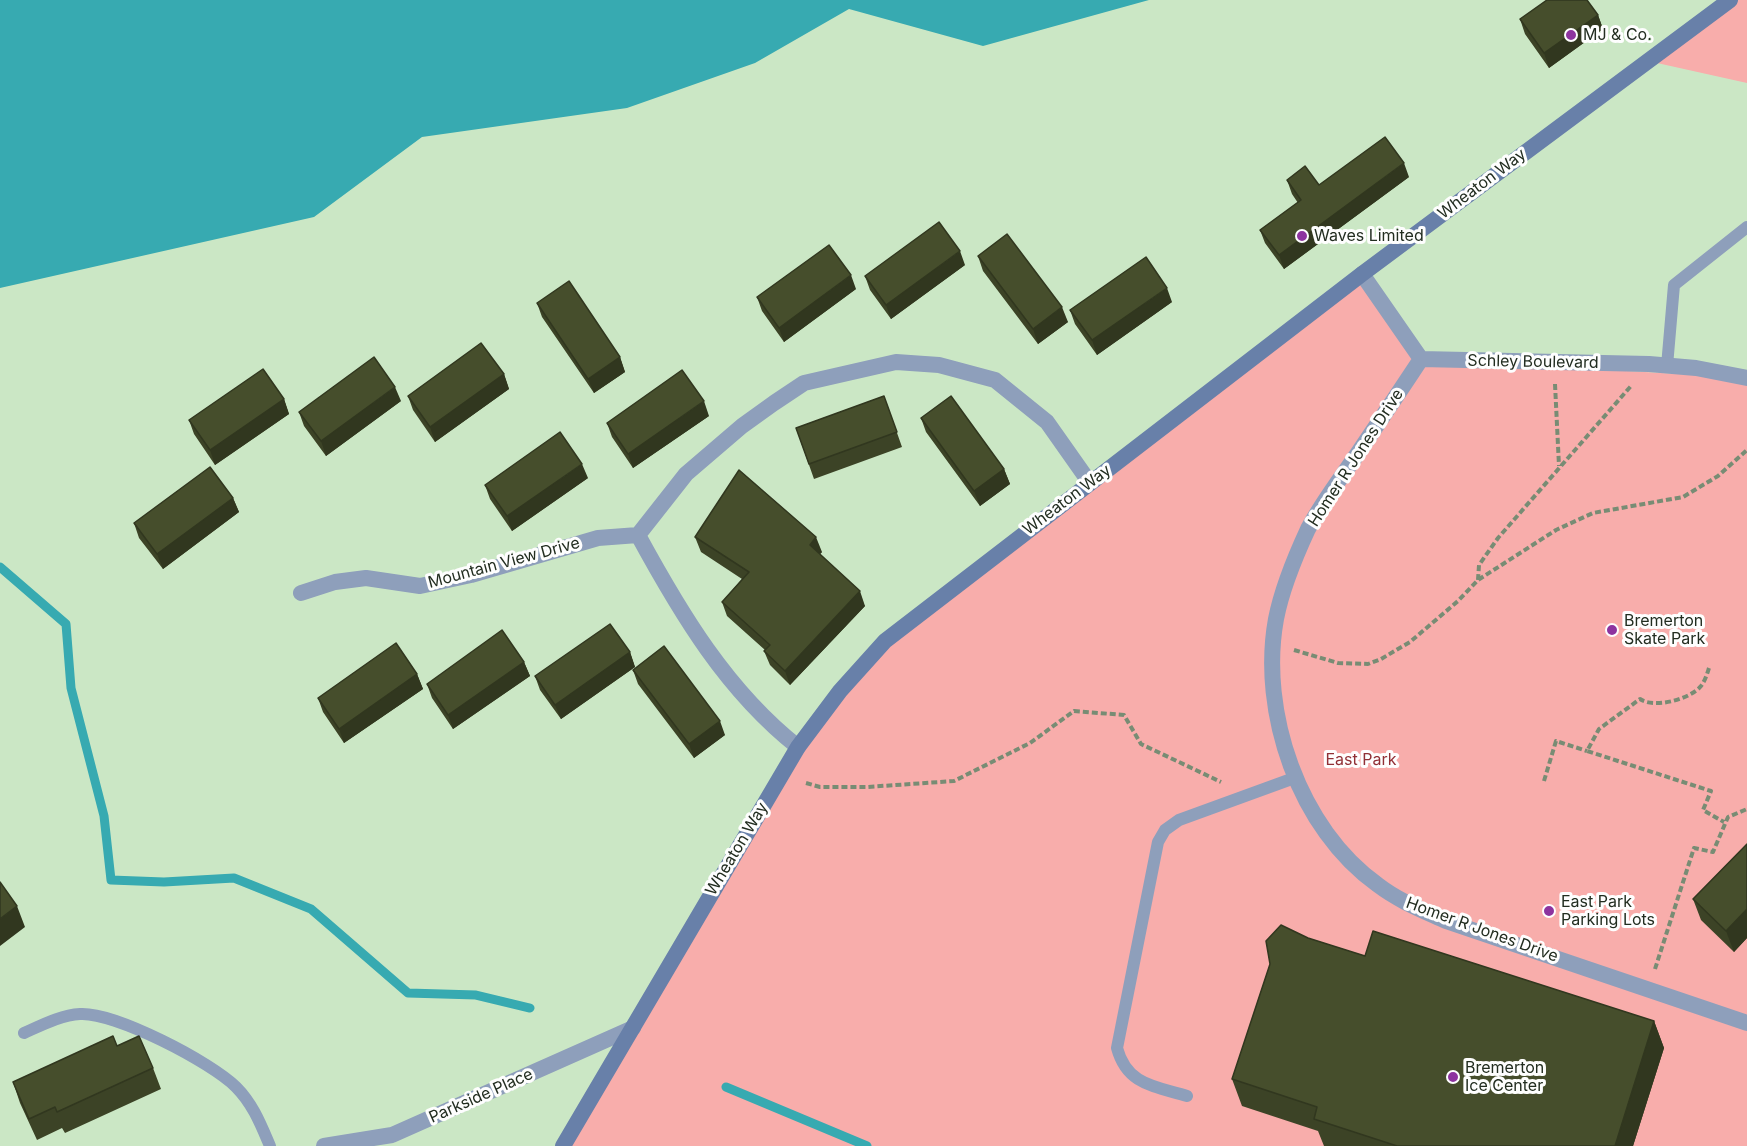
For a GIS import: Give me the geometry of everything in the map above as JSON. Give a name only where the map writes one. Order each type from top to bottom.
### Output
[{"type":"main road","name":"Wheaton Way","points":[[563,1146],[798,747],[840,691],[885,641],[1362,274],[1730,0]]},
{"type":"street","points":[[1362,274],[1421,359]]},
{"type":"street","name":"Schley Boulevard","points":[[1421,359],[1649,364],[1747,378]]},
{"type":"street","name":"Homer R Jones Drive","points":[[1421,359],[1308,530],[1286,583],[1276,618],[1275,703],[1281,732],[1297,777],[1329,835],[1351,861],[1376,884],[1403,902],[1446,921],[1747,1023]]},
{"type":"street","points":[[798,747],[770,725],[717,663],[680,613],[638,535],[686,474],[742,426],[804,383],[896,362],[939,364],[995,380],[1047,422],[1090,483]]},
{"type":"street","name":"Mountain View Drive","points":[[301,593],[335,582],[366,578],[420,586],[471,575],[598,538],[638,535]]},
{"type":"street","name":"Parkside Place","points":[[324,1146],[392,1135],[633,1028]]},
{"type":"lane","points":[[1667,366],[1674,285],[1747,227]]},
{"type":"lane","points":[[1187,1096],[1145,1083],[1122,1065],[1117,1048],[1158,842],[1165,830],[1179,820],[1297,777]]},
{"type":"lane","points":[[24,1033],[56,1019],[81,1014],[100,1016],[173,1047],[216,1069],[237,1088],[254,1110],[270,1146]]},
{"type":"path","points":[[1478,580],[1479,565],[1486,552],[1649,364]]},
{"type":"path","points":[[1556,395],[1559,467]]},
{"type":"path","points":[[1274,643],[1338,663],[1368,664],[1397,652],[1458,601],[1478,580],[1514,555],[1576,520],[1617,507],[1683,497],[1718,476],[1747,450]]},
{"type":"path","points":[[1587,751],[1599,729],[1640,699],[1646,702],[1661,703],[1691,693],[1700,687],[1708,668]]},
{"type":"path","points":[[806,783],[820,787],[867,787],[954,781],[1030,743],[1074,711],[1124,715],[1141,744],[1247,795]]},
{"type":"path","points":[[1544,781],[1556,741],[1711,791],[1703,810],[1724,822]]},
{"type":"path","points":[[1648,989],[1691,852],[1694,848],[1713,852],[1724,822],[1728,817],[1747,809]]},
{"type":"green space","points":[[1730,0],[1747,0],[1747,83],[1648,61]]},
{"type":"green space","name":"East Park","points":[[1362,274],[1421,359],[1747,378],[1747,1146],[563,1146],[798,747],[885,641]]},
{"type":"water","points":[[0,0],[1149,0],[983,46],[849,9],[755,63],[627,108],[422,137],[314,217],[0,288]]},
{"type":"building","points":[[1547,0],[1587,0],[1598,15],[1544,53],[1520,19]]},
{"type":"building","points":[[1385,137],[1404,163],[1279,255],[1260,230],[1301,200],[1287,180],[1305,166],[1319,185]]},
{"type":"building","points":[[939,222],[960,251],[886,305],[865,276]]},
{"type":"building","points":[[1007,234],[1062,307],[1033,329],[978,256]]},
{"type":"building","points":[[829,245],[851,275],[779,328],[757,297]]},
{"type":"building","points":[[1146,257],[1167,288],[1092,340],[1070,310]]},
{"type":"building","points":[[569,281],[620,357],[588,379],[537,303]]},
{"type":"building","points":[[481,343],[504,374],[430,427],[408,396]]},
{"type":"building","points":[[374,357],[395,387],[321,441],[299,412]]},
{"type":"building","points":[[263,369],[284,399],[210,450],[189,420]]},
{"type":"building","points":[[682,370],[704,401],[628,454],[607,423]]},
{"type":"building","points":[[884,396],[897,432],[809,464],[796,428]]},
{"type":"building","points":[[951,396],[1004,469],[974,491],[921,418]]},
{"type":"building","points":[[560,432],[582,464],[507,516],[485,485]]},
{"type":"building","points":[[210,467],[233,498],[157,554],[134,523]]},
{"type":"building","points":[[739,470],[816,537],[810,545],[860,591],[785,671],[764,651],[770,645],[722,602],[749,572],[695,537]]},
{"type":"building","points":[[610,624],[630,652],[555,705],[535,676]]},
{"type":"building","points":[[502,630],[524,662],[448,715],[427,684]]},
{"type":"building","points":[[396,643],[417,674],[339,729],[318,698]]},
{"type":"building","points":[[664,646],[720,721],[689,744],[633,670]]},
{"type":"building","points":[[1747,844],[1747,909],[1726,931],[1693,899]]},
{"type":"building","points":[[0,882],[17,906],[0,919]]},
{"type":"building","name":"Bremerton Ice Center","points":[[1281,925],[1308,938],[1365,956],[1373,931],[1654,1021],[1615,1146],[1397,1146],[1314,1119],[1317,1107],[1232,1079],[1270,964],[1266,941]]},
{"type":"building","points":[[113,1036],[117,1046],[139,1036],[153,1068],[57,1112],[55,1107],[29,1119],[13,1082]]},
{"type":"waterway","points":[[0,567],[66,624],[71,688],[104,816],[111,880],[164,882],[234,878],[311,909],[408,993],[476,995],[530,1008]]},
{"type":"waterway","points":[[726,1087],[867,1146]]},
{"type":"place","name":"MJ & Co.","points":[[1571,35]]},
{"type":"place","name":"Waves Limited","points":[[1302,236]]},
{"type":"place","name":"Bremerton Skate Park","points":[[1612,630]]},
{"type":"place","name":"East Park Parking Lots","points":[[1549,911]]},
{"type":"place","name":"Bremerton Ice Center","points":[[1453,1077]]}]
